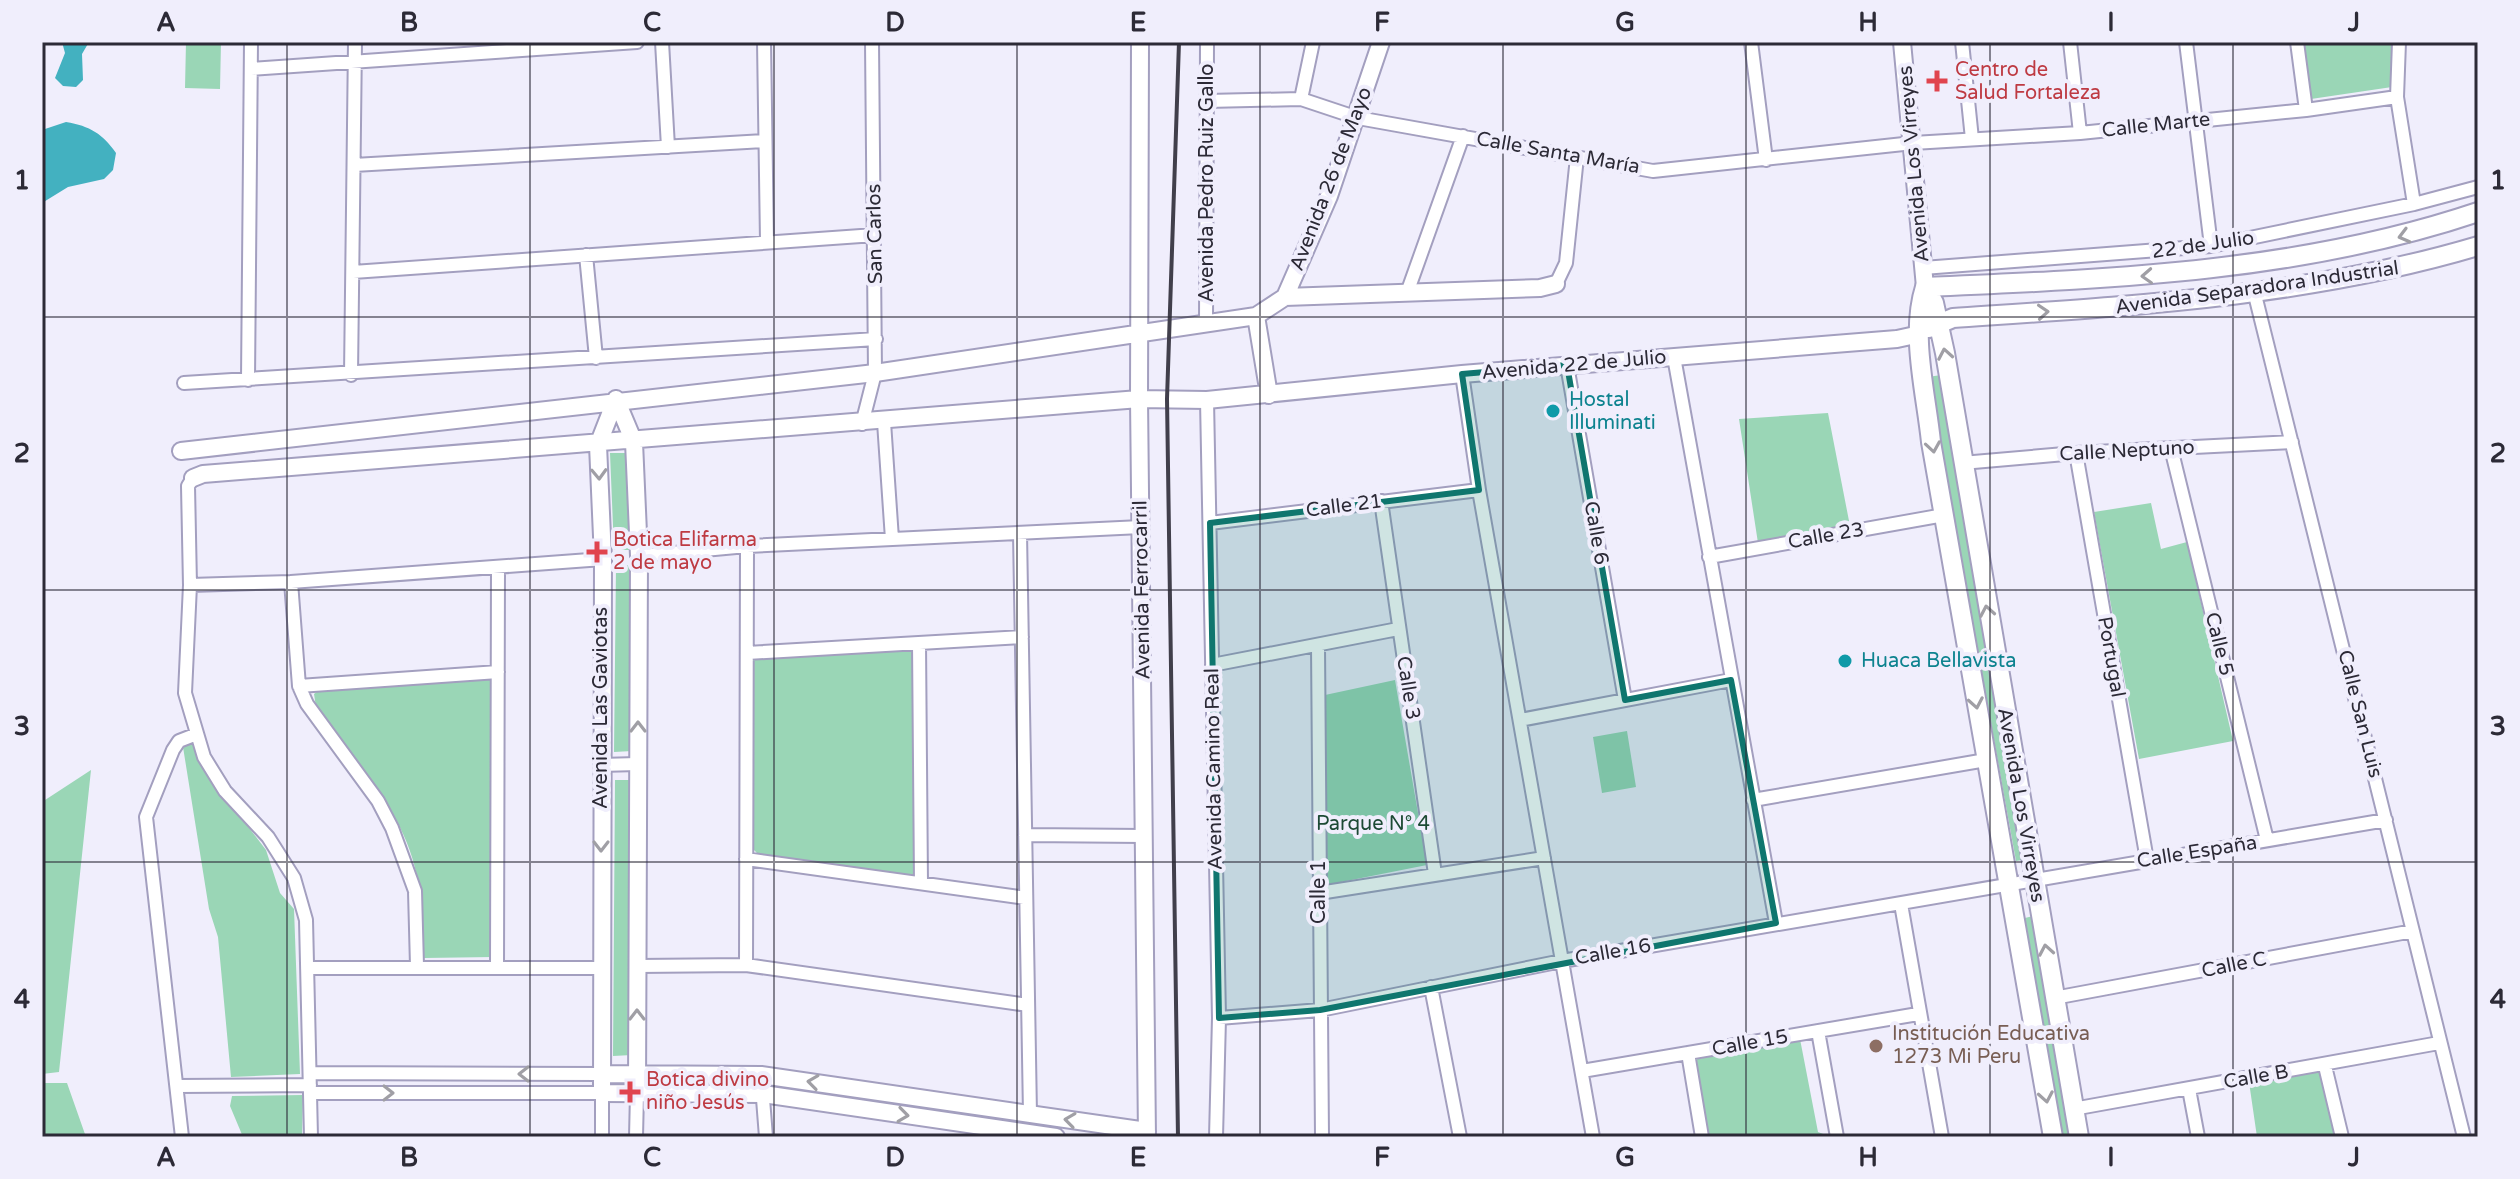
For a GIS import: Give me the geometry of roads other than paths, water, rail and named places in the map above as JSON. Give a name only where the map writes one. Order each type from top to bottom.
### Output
[{"type":"main road","name":"Avenida Separadora Industrial","points":[[1924,277],[2193,271],[2359,246],[2408,235],[2478,212]]},
{"type":"main road","name":"Avenida Separadora Industrial","points":[[1938,323],[1953,318],[2158,305],[2363,277],[2478,246]]},
{"type":"main road","name":"Avenida Los Virreyes","points":[[1924,277],[1938,323],[2079,1137]]},
{"type":"main road","name":"Avenida Los Virreyes","points":[[1924,277],[1919,305],[1920,334],[1931,442],[2053,1137]]},
{"type":"main road","name":"Avenida 22 de Julio","points":[[1920,334],[1938,323]]},
{"type":"street","points":[[248,380],[251,42]]},
{"type":"street","points":[[351,375],[355,42]]},
{"type":"street","points":[[251,69],[461,48],[637,42]]},
{"type":"street","points":[[662,42],[668,147]]},
{"type":"street","points":[[764,42],[767,242]]},
{"type":"street","name":"San Carlos","points":[[862,424],[875,373],[876,339],[872,42]]},
{"type":"street","name":"Avenida Ferrocarril","points":[[1140,42],[1139,399],[1147,1134]]},
{"type":"street","name":"Avenida Pedro Ruiz Gallo","points":[[1206,324],[1207,42]]},
{"type":"street","points":[[1301,99],[1313,42]]},
{"type":"street","name":"Avenida 26 de Mayo","points":[[1256,316],[1285,297],[1358,118],[1381,42]]},
{"type":"street","points":[[1751,42],[1766,160]]},
{"type":"street","name":"Avenida Los Virreyes","points":[[1902,42],[1924,277]]},
{"type":"street","points":[[1962,42],[1972,139]]},
{"type":"street","points":[[2070,42],[2080,133]]},
{"type":"street","points":[[2186,42],[2211,246]]},
{"type":"street","points":[[2297,42],[2306,110]]},
{"type":"street","points":[[2399,42],[2397,97],[2414,204]]},
{"type":"street","name":"Calle Marte","points":[[1913,143],[2080,133],[2306,110],[2397,97]]},
{"type":"street","name":"Calle Santa María","points":[[1207,101],[1301,99],[1358,118],[1653,171],[1913,143]]},
{"type":"street","points":[[1407,293],[1463,136]]},
{"type":"street","points":[[354,165],[765,141]]},
{"type":"street","points":[[1285,297],[1540,288],[1556,284],[1566,263],[1577,157]]},
{"type":"street","name":"22 de Julio","points":[[1924,277],[2211,246],[2414,204],[2478,187]]},
{"type":"street","points":[[353,272],[875,235]]},
{"type":"street","points":[[586,255],[596,358]]},
{"type":"street","name":"Calle San Luis","points":[[2254,291],[2464,1137]]},
{"type":"street","points":[[181,451],[616,399],[875,373],[1256,316],[1269,395]]},
{"type":"street","name":"Avenida 22 de Julio","points":[[193,478],[203,474],[862,424],[1139,399],[1207,400],[1269,395],[1462,374],[1897,339],[1920,334]]},
{"type":"street","points":[[184,383],[351,375],[876,339]]},
{"type":"street","points":[[1674,357],[1776,923]]},
{"type":"street","name":"Calle 6","points":[[1567,365],[1625,700]]},
{"type":"street","points":[[1462,374],[1479,490],[1593,1137]]},
{"type":"street","name":"Avenida Las Gaviotas","points":[[616,399],[634,442],[639,556],[636,1137]]},
{"type":"street","name":"Avenida Las Gaviotas","points":[[602,1137],[600,765],[603,559],[598,445],[616,399]]},
{"type":"street","name":"Avenida Camino Real","points":[[1207,400],[1219,1018],[1216,1137]]},
{"type":"street","points":[[884,422],[892,539]]},
{"type":"street","name":"Calle Neptuno","points":[[1962,463],[2076,453],[2292,442]]},
{"type":"street","name":"Calle 5","points":[[2171,448],[2267,840]]},
{"type":"street","name":"Portugal","points":[[2076,453],[2147,860]]},
{"type":"street","points":[[193,478],[188,486],[190,585],[185,693],[204,757],[225,791],[268,837],[294,878],[306,920],[311,1137]]},
{"type":"street","name":"Calle 21","points":[[1210,523],[1479,490]]},
{"type":"street","name":"Calle 3","points":[[1381,501],[1435,874]]},
{"type":"street","name":"Calle 23","points":[[1709,557],[1944,515]]},
{"type":"street","points":[[639,556],[747,546],[1141,527]]},
{"type":"street","points":[[1020,533],[1030,1114]]},
{"type":"street","points":[[746,965],[747,546]]},
{"type":"street","points":[[190,585],[291,582],[603,559]]},
{"type":"street","points":[[497,967],[498,568]]},
{"type":"street","points":[[291,582],[299,686],[307,704],[378,801],[397,840],[415,891],[417,966]]},
{"type":"street","points":[[1212,665],[1398,629]]},
{"type":"street","points":[[747,653],[1022,637]]},
{"type":"street","points":[[919,643],[921,883]]},
{"type":"street","name":"Calle 1","points":[[1318,646],[1322,1137]]},
{"type":"street","points":[[299,686],[498,672]]},
{"type":"street","points":[[1520,720],[1731,680]]},
{"type":"street","points":[[182,1137],[146,817],[163,769],[179,741],[197,734]]},
{"type":"street","points":[[1753,800],[1986,760]]},
{"type":"street","points":[[600,765],[638,764]]},
{"type":"street","name":"Calle España","points":[[2007,883],[2386,820]]},
{"type":"street","points":[[1025,835],[1144,836]]},
{"type":"street","points":[[1319,893],[1544,858]]},
{"type":"street","points":[[746,859],[1026,898]]},
{"type":"street","name":"Calle 16","points":[[1219,1018],[1320,1010],[1562,961],[2007,883]]},
{"type":"street","points":[[1901,904],[1942,1137]]},
{"type":"street","name":"Calle C","points":[[2054,998],[2413,931]]},
{"type":"street","points":[[637,966],[746,965],[1028,1005]]},
{"type":"street","points":[[307,968],[601,968]]},
{"type":"street","points":[[1431,987],[1460,1137]]},
{"type":"street","name":"Calle 15","points":[[1582,1071],[1918,1014]]},
{"type":"street","points":[[1818,1031],[1837,1137]]},
{"type":"street","name":"Calle B","points":[[2073,1109],[2325,1066],[2439,1043]]},
{"type":"street","points":[[1688,1053],[1702,1137]]},
{"type":"street","points":[[2325,1066],[2342,1137]]},
{"type":"street","points":[[177,1086],[245,1087],[637,1073],[761,1075],[1147,1134]]},
{"type":"street","points":[[761,1075],[766,1137]]},
{"type":"street","points":[[310,1084],[602,1093],[763,1094],[1056,1137]]},
{"type":"street","points":[[2189,1089],[2198,1137]]},
{"type":"water","points":[[62,42],[89,42],[82,54],[83,80],[76,87],[63,86],[55,78],[65,53]]},
{"type":"water","points":[[66,122],[89,129],[106,141],[116,153],[113,170],[104,179],[68,187],[42,203],[42,130]]},
{"type":"railway","points":[[1178,1137],[1167,399],[1179,42]]},
{"type":"place","name":"Centro de Salud Fortaleza","points":[[1937,81]]},
{"type":"place","name":"Hostal Illuminati","points":[[1553,411]]},
{"type":"place","name":"Botica Elifarma 2 de mayo","points":[[597,552]]},
{"type":"place","name":"Huaca Bellavista","points":[[1845,661]]},
{"type":"place","name":"Institución Educativa 1273 Mi Peru","points":[[1876,1046]]},
{"type":"place","name":"Botica divino niño Jesús","points":[[630,1092]]},
{"type":"park label","name":"Parque N° 4","points":[[1373,824]]}]
